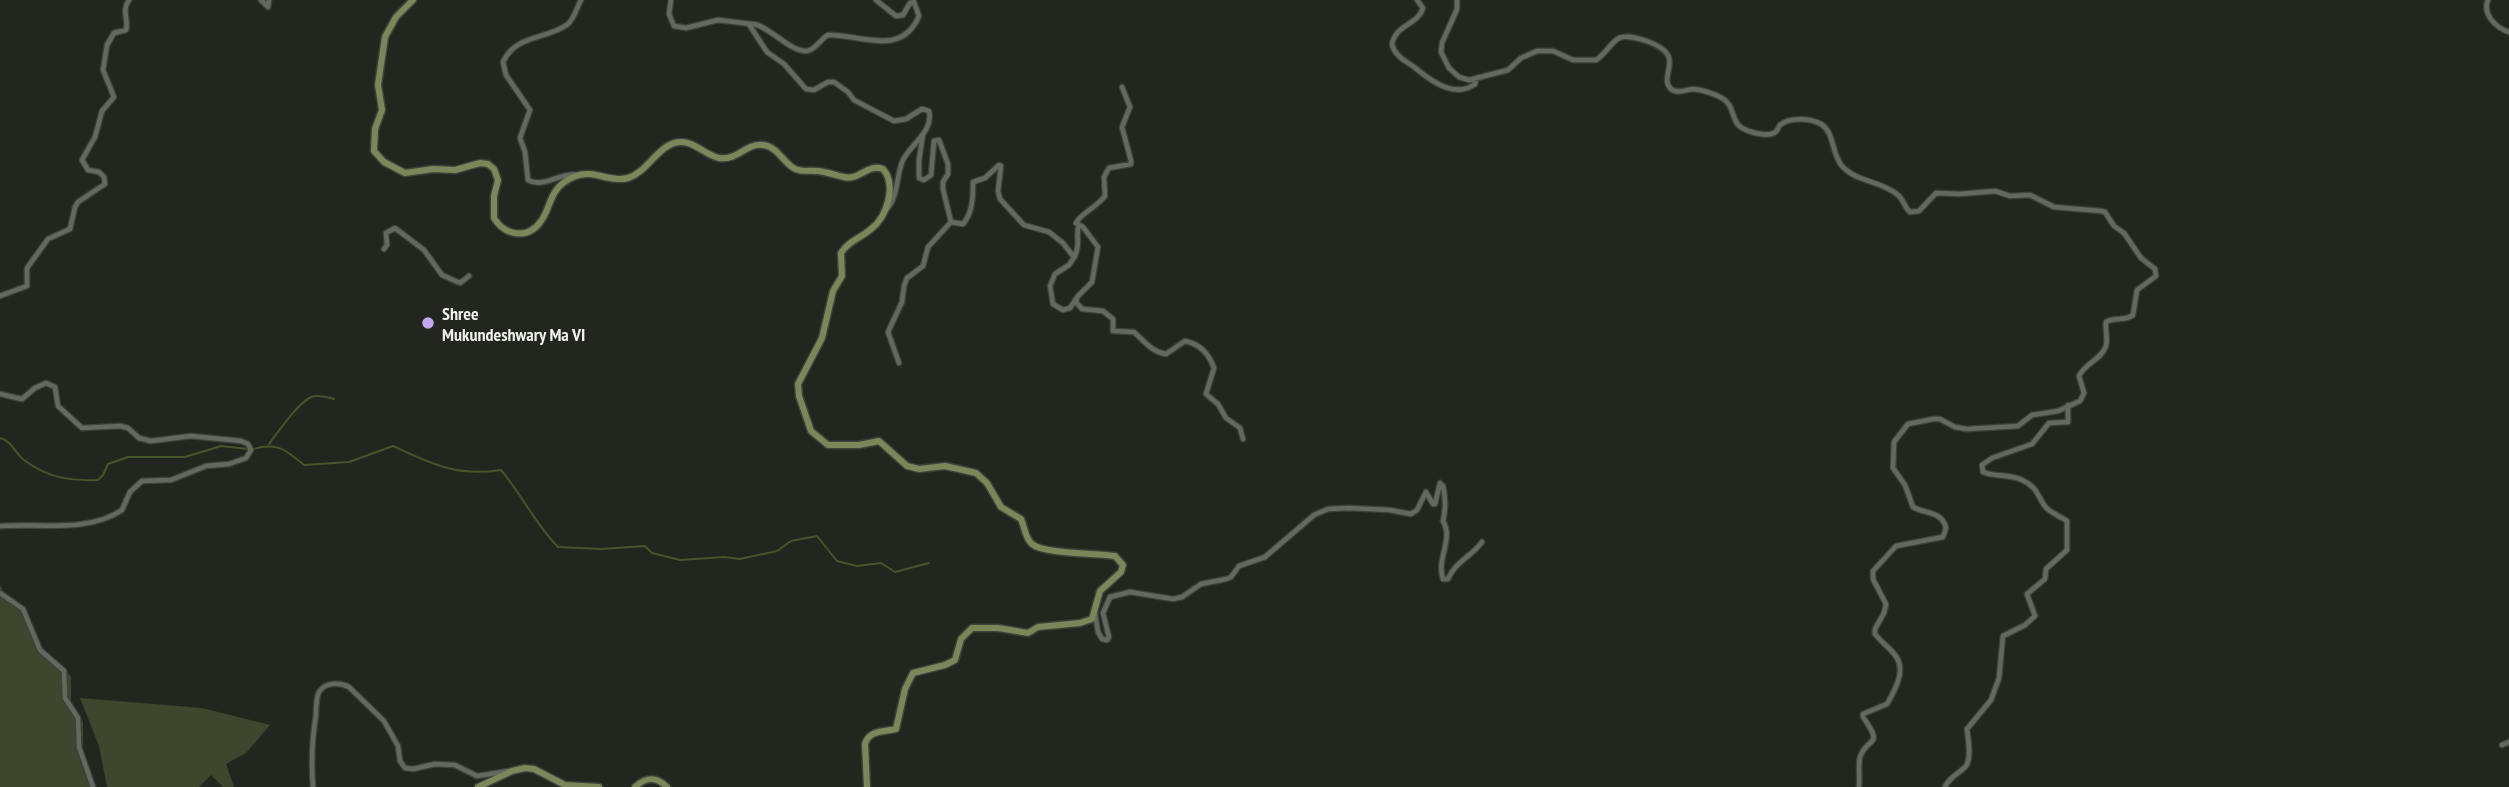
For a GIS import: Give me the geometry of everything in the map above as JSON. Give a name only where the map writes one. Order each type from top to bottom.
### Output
[{"type":"street","points":[[0,296],[27,286],[27,268],[48,239],[70,229],[78,202],[105,184],[104,177],[99,172],[88,170],[82,160],[95,137],[102,111],[114,97],[103,70],[107,45],[114,33],[126,30],[124,11],[129,0]]},
{"type":"street","points":[[261,0],[266,7],[269,6],[269,0]]},
{"type":"street","points":[[413,0],[391,24],[382,53],[378,85],[382,110],[374,130],[373,145],[379,158],[398,170],[411,173],[433,169],[455,170],[480,163],[488,164],[494,169],[498,180],[494,196],[494,218],[500,227],[512,234],[535,228],[546,213],[557,189],[580,175]]},
{"type":"street","points":[[581,0],[571,22],[548,34],[527,39],[509,52],[503,62],[506,75],[530,110],[520,138],[525,152],[527,180],[536,183],[566,174],[593,173],[611,178],[626,178],[644,169],[667,148],[680,142],[690,144],[707,155],[726,159],[761,144],[772,148],[794,169],[800,171],[819,171],[850,178],[873,167],[883,169],[890,186],[882,214]]},
{"type":"street","points":[[671,0],[670,19],[674,26],[693,27],[718,20],[763,26],[776,38],[802,51],[810,50],[828,35],[886,41],[906,35],[912,30],[919,16],[914,2],[910,3],[906,12],[900,16],[891,13],[876,0]]},
{"type":"street","points":[[1417,0],[1423,8],[1422,14],[1395,33],[1392,44],[1396,54],[1440,86],[1465,89],[1475,84],[1476,78]]},
{"type":"street","points":[[1457,0],[1457,9],[1441,47],[1442,59],[1459,77],[1469,80],[1508,70],[1521,58],[1537,51],[1553,51],[1573,60],[1596,60],[1618,39],[1631,36],[1664,50],[1669,57],[1667,80],[1672,89],[1700,90],[1722,98],[1729,104],[1738,124],[1743,128],[1768,134],[1793,120],[1823,125],[1828,130],[1835,154],[1842,166],[1898,195],[1910,212],[1924,208],[1936,194],[1989,190],[2010,196],[2030,195],[2054,207],[2105,212],[2141,258],[2155,269],[2157,276],[2137,290],[2135,312],[2131,317],[2111,319],[2106,323],[2106,346],[2099,358],[2083,369],[2079,376],[2084,397],[2080,401],[2068,404],[2058,411],[2032,415],[2018,426],[1967,429],[1955,427],[1940,419],[1922,419],[1908,424],[1896,438],[1893,468],[1905,485],[1913,507],[1940,518],[1946,528],[1942,537],[1935,540],[1896,546],[1875,568],[1873,579],[1885,604],[1875,634],[1898,659],[1900,672],[1898,685],[1887,704],[1863,714],[1874,734],[1874,740],[1860,757],[1859,787]]},
{"type":"street","points":[[2488,0],[2487,12],[2496,26],[2509,32]]},
{"type":"street","points":[[751,24],[767,52],[784,64],[806,89],[814,90],[828,82],[834,82],[848,92],[853,100],[894,121],[906,119],[926,109],[929,111],[930,118],[923,133],[905,156],[891,204],[873,228],[851,242],[841,253],[842,276],[833,291],[822,338],[798,384],[799,396],[811,431],[828,445],[879,440],[901,463],[912,468],[945,467],[971,471],[987,483],[1001,507],[1021,519],[1027,537],[1034,546],[1054,551],[1115,556],[1123,565],[1121,572],[1100,592],[1091,619],[1038,627],[1028,633],[972,628],[961,639],[955,660],[921,670],[909,678],[896,729],[867,737],[867,787]]},
{"type":"street","points":[[1079,225],[1077,230],[1080,243],[1069,265],[1055,274],[1051,293],[1053,304],[1063,310],[1070,308],[1092,282],[1098,247],[1083,227],[1076,223],[1078,218],[1091,211],[1105,196],[1104,177],[1109,168],[1130,164],[1128,143],[1122,127],[1130,107],[1122,87]]},
{"type":"street","points":[[923,133],[919,178],[924,180],[931,174],[934,141],[939,140],[948,164],[943,190],[951,222]]},
{"type":"street","points":[[951,222],[963,224],[966,221],[973,202],[973,183],[985,178],[999,165],[1002,171],[998,191],[1000,199],[1024,225],[1049,232],[1063,243],[1071,255],[1075,255]]},
{"type":"street","points":[[899,363],[888,332],[902,302],[904,286],[910,275],[923,265],[928,247],[951,222]]},
{"type":"street","points":[[384,249],[387,245],[386,233],[395,228],[424,250],[446,277],[460,283],[468,276]]},
{"type":"street","points":[[1077,298],[1076,302],[1082,309],[1096,309],[1111,316],[1113,331],[1134,332],[1157,352],[1166,354],[1185,341],[1197,345],[1214,368],[1206,394],[1218,404],[1226,418],[1240,428],[1243,439]]},
{"type":"street","points":[[0,394],[22,399],[46,383],[55,387],[58,406],[82,428],[120,426],[151,442],[191,436],[241,441],[248,444],[251,450],[246,457],[229,464],[206,466],[172,480],[142,481],[130,492],[122,510],[91,522],[0,526]]},
{"type":"street","points":[[1945,787],[1948,780],[1969,760],[1967,729],[1991,700],[1998,678],[2003,636],[2025,625],[2035,616],[2026,594],[2045,579],[2046,569],[2063,556],[2068,542],[2067,521],[2047,509],[2033,487],[2020,479],[1983,472],[1982,465],[1992,458],[2032,444],[2049,423],[2068,422],[2068,404]]},
{"type":"street","points":[[1095,612],[1098,632],[1102,639],[1107,640],[1109,637],[1103,613],[1110,597],[1129,592],[1173,599],[1182,597],[1201,584],[1226,579],[1239,566],[1265,557],[1302,524],[1321,512],[1339,507],[1411,514],[1417,510],[1426,492],[1435,504],[1440,483],[1443,486],[1447,510],[1443,521],[1448,530],[1448,540],[1443,552],[1443,579],[1448,579],[1461,561],[1472,555],[1482,542]]},
{"type":"street","points":[[0,593],[23,609],[40,650],[64,671],[65,698],[78,718],[79,747],[93,787]]},
{"type":"street","points":[[313,787],[311,746],[318,696],[321,690],[332,684],[349,687],[384,721],[398,746],[400,761],[405,768],[435,764],[455,765],[477,776],[534,769],[565,785],[599,787]]},
{"type":"street","points":[[2502,745],[2509,742]]},
{"type":"street","points":[[478,787],[512,771]]},
{"type":"street","points":[[635,787],[641,781],[656,779],[667,787]]},
{"type":"green space","points":[[0,585],[9,602],[29,615],[45,654],[71,677],[71,702],[83,722],[83,752],[94,781],[93,787],[0,787]]},
{"type":"green space","points":[[80,698],[202,708],[270,725],[246,753],[226,764],[234,787],[223,787],[211,775],[199,787],[107,787],[99,746]]},
{"type":"waterway","points":[[269,444],[288,418],[306,400],[317,396],[334,399]]},
{"type":"waterway","points":[[0,438],[8,442],[24,460],[42,471],[78,480],[98,480],[108,464],[128,457],[185,457],[221,446],[248,449]]},
{"type":"waterway","points":[[253,449],[275,447],[292,455],[304,465],[349,462],[393,446],[458,470],[501,470],[558,547],[601,549],[645,546],[652,553],[680,560],[724,557],[740,559],[777,551],[791,541],[817,536],[837,561],[857,566],[881,563],[895,572],[929,563]]},
{"type":"place","name":"Shree Mukundeshwary Ma VI","points":[[428,323]]}]
